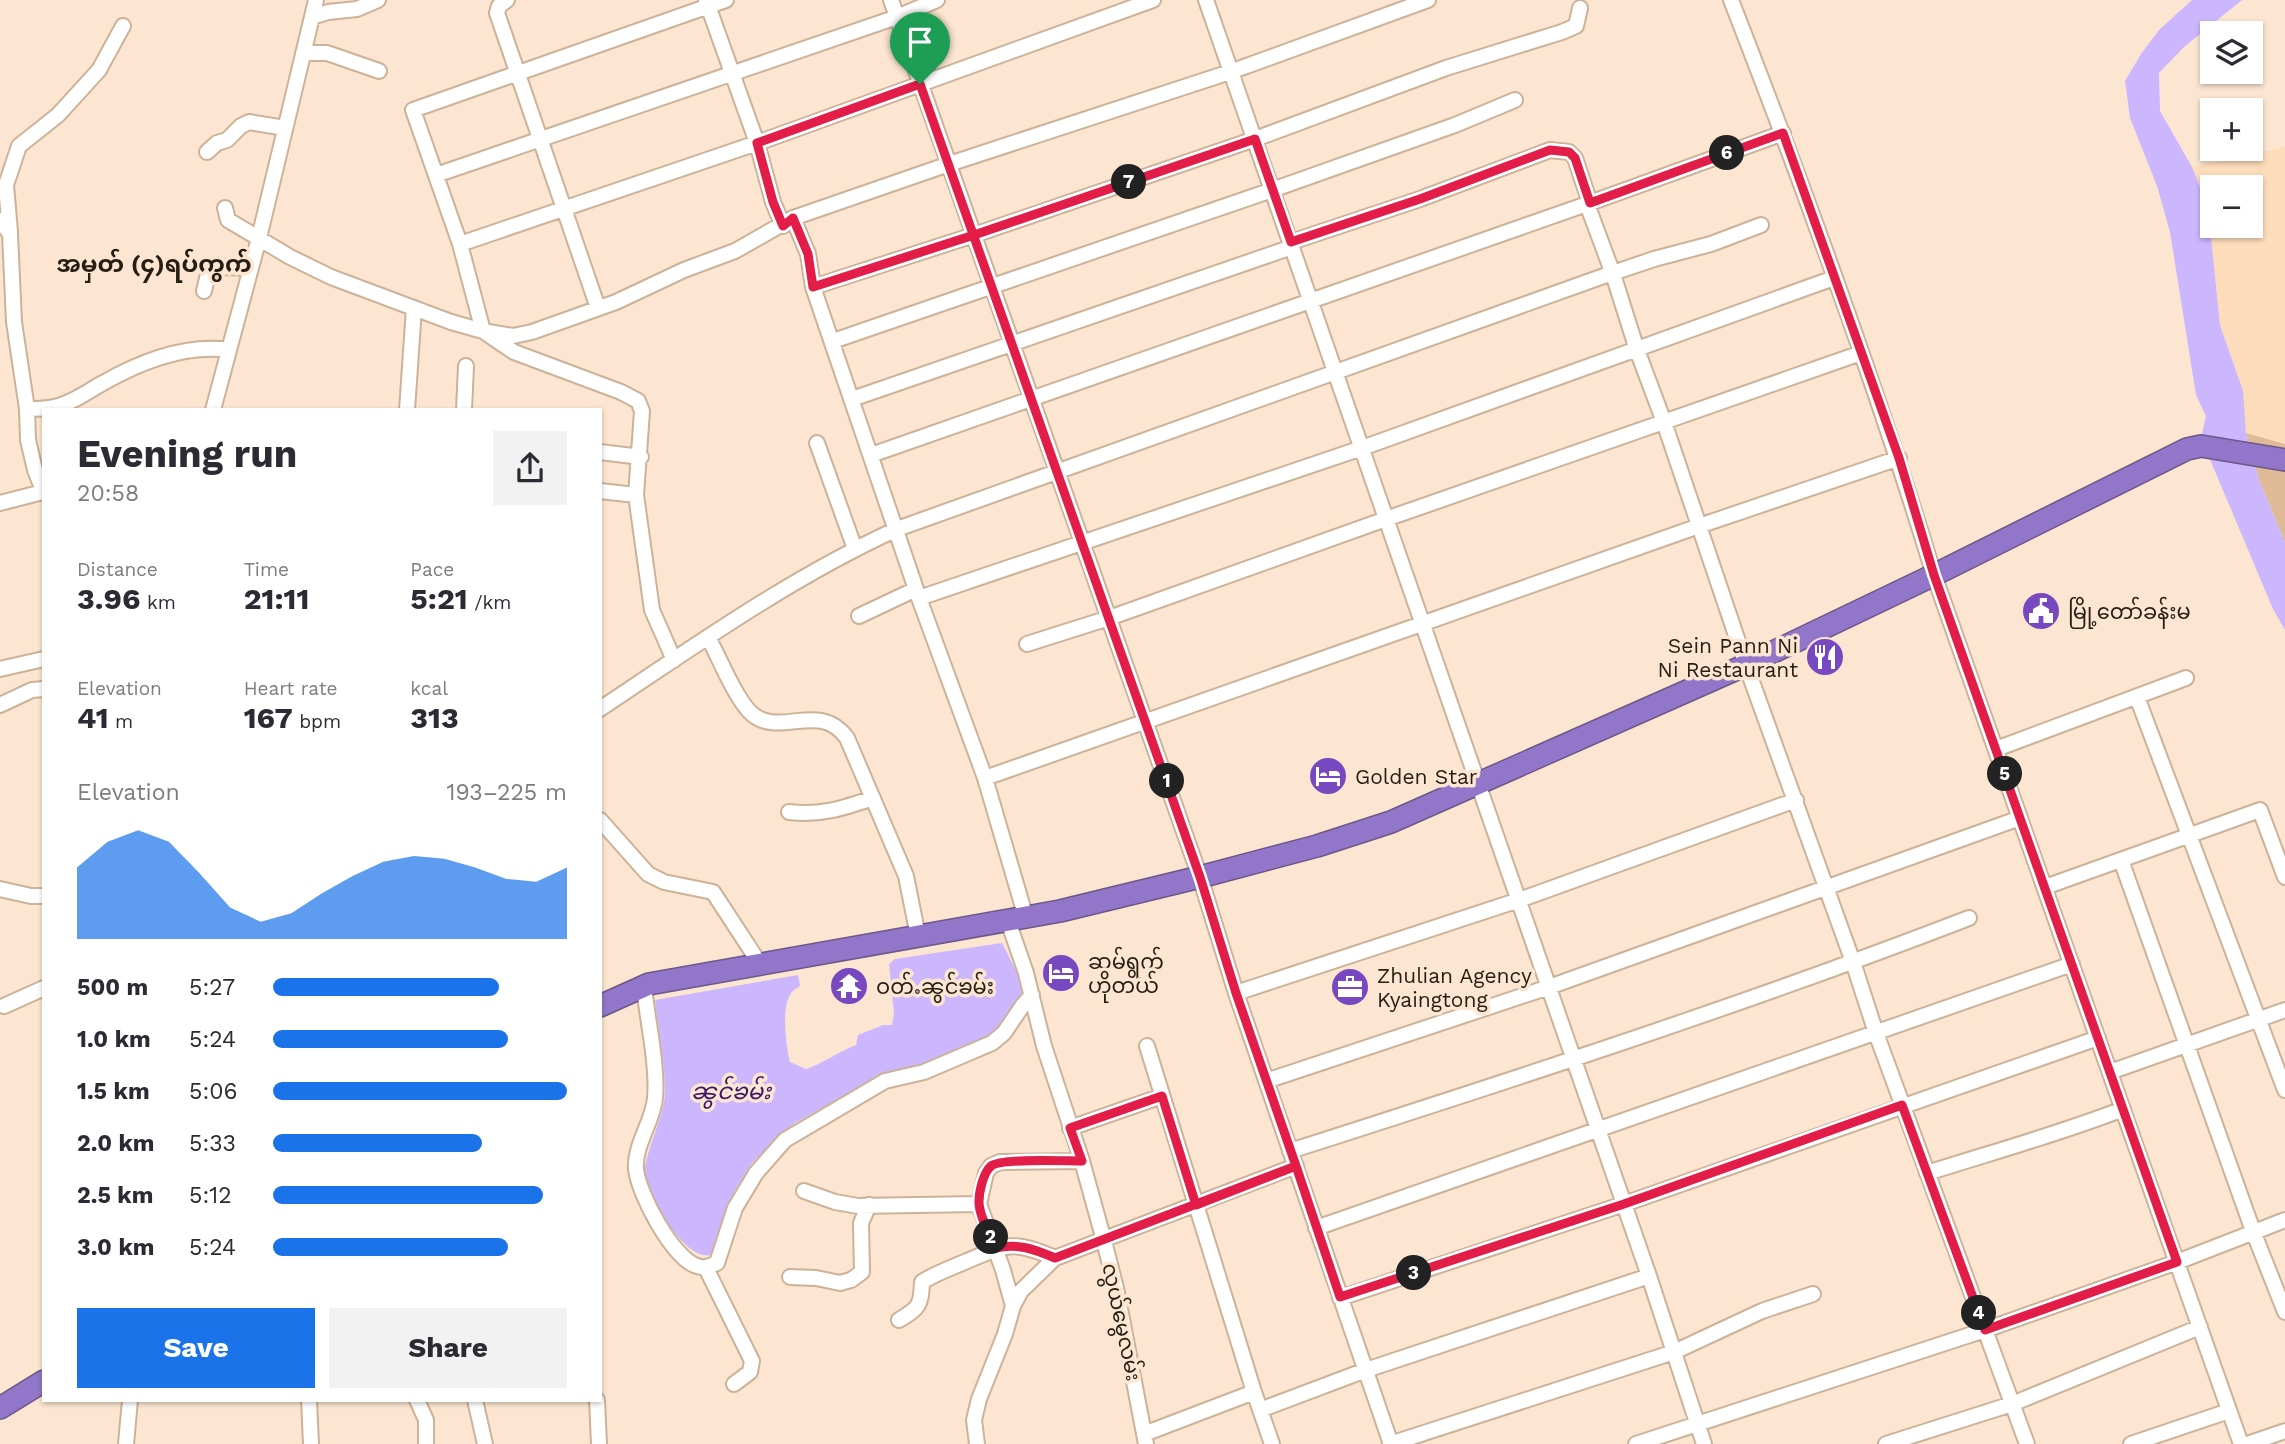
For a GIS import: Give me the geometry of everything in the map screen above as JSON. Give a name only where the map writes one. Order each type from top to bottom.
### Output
[{"type":"highway","points":[[602,1005],[644,986],[1017,919],[1200,877],[1317,846],[1391,822],[1746,665],[2187,449],[2201,446],[2285,460]]},
{"type":"highway","points":[[0,1408],[42,1382]]},
{"type":"street","points":[[214,408],[259,238],[316,0]]},
{"type":"street","points":[[312,17],[328,12],[357,9],[379,0]]},
{"type":"street","points":[[674,660],[652,610],[636,495],[641,457],[642,411],[638,401],[621,392],[514,352],[483,331],[460,244],[413,110],[707,3],[726,0]]},
{"type":"street","points":[[891,0],[1200,877],[1236,993],[1391,1444],[1674,1352],[1762,1311],[1813,1294]]},
{"type":"street","points":[[436,175],[897,17],[937,0]]},
{"type":"street","points":[[460,244],[757,143],[1153,0]]},
{"type":"street","points":[[1206,0],[1599,1131],[1704,1444]]},
{"type":"street","points":[[225,208],[228,220],[331,277],[483,331],[513,336],[598,308],[735,251],[788,222],[949,164],[1230,72],[1429,0]]},
{"type":"street","points":[[1731,0],[1783,133],[1899,458],[1934,575],[2241,1444]]},
{"type":"street","points":[[498,2],[498,13],[598,308]]},
{"type":"street","name":"လွယ်မွေလမ်း","points":[[707,3],[757,143],[773,202],[808,254],[813,287],[985,778],[1044,1046],[1082,1161],[1116,1288],[1145,1439]]},
{"type":"street","points":[[813,287],[1255,139],[1446,68],[1569,29],[1576,26],[1580,8]]},
{"type":"street","points":[[42,490],[34,470],[28,440],[27,409],[14,322],[6,185],[19,146],[58,115],[99,70],[123,26]]},
{"type":"street","points":[[303,53],[327,53],[379,71]]},
{"type":"street","points":[[833,341],[1272,190],[1455,125],[1515,100]]},
{"type":"street","points":[[207,152],[249,122],[285,128]]},
{"type":"street","points":[[871,455],[1589,204],[1783,133]]},
{"type":"street","points":[[852,399],[1292,245],[1550,150],[1569,152],[1575,158],[1637,350],[1876,1034],[2027,1444]]},
{"type":"street","points":[[0,220],[10,234]]},
{"type":"street","points":[[602,708],[758,605],[855,549],[897,529],[1654,259],[1711,244],[1761,225]]},
{"type":"street","points":[[204,291],[209,270],[223,267],[251,268]]},
{"type":"street","points":[[859,616],[918,593],[1083,543],[1362,448],[1834,278]]},
{"type":"street","points":[[407,408],[414,308]]},
{"type":"street","points":[[27,409],[56,407],[147,362],[187,351],[229,350]]},
{"type":"street","points":[[1027,644],[1109,618],[1861,353]]},
{"type":"street","points":[[464,408],[466,366]]},
{"type":"street","points":[[817,443],[855,549]]},
{"type":"street","points":[[602,452],[641,457]]},
{"type":"street","points":[[985,778],[1899,458]]},
{"type":"street","points":[[602,491],[636,495]]},
{"type":"street","points":[[0,503],[42,492]]},
{"type":"street","points":[[708,638],[743,704],[754,715],[769,721],[817,719],[840,728],[847,738],[906,876],[918,936]]},
{"type":"street","points":[[0,669],[42,659]]},
{"type":"street","points":[[1996,749],[2186,678]]},
{"type":"street","points":[[0,705],[32,690],[42,689]]},
{"type":"street","points":[[2137,697],[2285,1090]]},
{"type":"street","points":[[789,812],[807,814],[837,810],[873,798]]},
{"type":"street","points":[[1236,993],[1519,900],[1796,800]]},
{"type":"street","points":[[2045,887],[2260,810],[2285,877]]},
{"type":"street","points":[[1266,1081],[1549,987],[2020,818]]},
{"type":"street","points":[[602,822],[648,874],[664,882],[713,892],[760,964]]},
{"type":"street","points":[[2121,860],[2253,1231],[2285,1312]]},
{"type":"street","points":[[0,889],[42,896]]},
{"type":"street","points":[[1290,1151],[1574,1060],[1853,962],[1969,918]]},
{"type":"street","points":[[1316,1228],[2072,964]]},
{"type":"street","points":[[644,986],[655,1096],[651,1118],[640,1144],[636,1166],[638,1184],[662,1229],[682,1255],[694,1266],[706,1268],[717,1263],[735,1208],[749,1185],[785,1140],[885,1081],[934,1069],[992,1043],[1004,1033],[1032,995]]},
{"type":"street","points":[[4,1006],[42,989]]},
{"type":"street","points":[[2110,1072],[2285,1010]]},
{"type":"street","points":[[1340,1297],[1624,1204],[2098,1038]]},
{"type":"street","points":[[1147,1046],[1272,1444]]},
{"type":"street","points":[[1070,1128],[1162,1096]]},
{"type":"street","points":[[1927,1173],[2028,1140],[2063,1132],[2123,1109]]},
{"type":"street","points":[[1013,1306],[979,1204],[986,1173],[991,1166],[1000,1162],[1082,1161]]},
{"type":"street","points":[[977,1444],[974,1420],[979,1399],[1005,1335],[1013,1306],[1021,1291],[1055,1258],[1103,1237],[1296,1166]]},
{"type":"street","points":[[804,1191],[835,1202],[869,1205],[979,1204]]},
{"type":"street","points":[[790,1277],[816,1278],[840,1283],[851,1280],[862,1272],[861,1223],[869,1205]]},
{"type":"street","points":[[1636,1444],[1985,1330],[2177,1262],[2285,1220]]},
{"type":"street","points":[[899,1320],[922,1302],[922,1282],[938,1272],[995,1248],[1008,1245],[1028,1247],[1055,1258]]},
{"type":"street","points":[[706,1268],[752,1361],[750,1372],[734,1384]]},
{"type":"street","points":[[1260,1410],[1366,1370],[1649,1276]]},
{"type":"street","points":[[1886,1444],[2012,1404],[2200,1327]]},
{"type":"street","points":[[1145,1439],[1254,1392]]},
{"type":"street","points":[[126,1444],[130,1402]]},
{"type":"street","points":[[309,1402],[311,1444]]},
{"type":"street","points":[[418,1402],[426,1420],[426,1444]]},
{"type":"street","points":[[475,1402],[485,1444]]},
{"type":"street","points":[[597,1402],[599,1444]]},
{"type":"street","points":[[2131,1444],[2230,1411]]},
{"type":"street","points":[[2247,1444],[2285,1431]]},
{"type":"shaded area","points":[[2285,147],[2285,444],[2246,433],[2243,391],[2220,325],[2211,238],[2263,238],[2263,175],[2200,175],[2200,188],[2192,167],[2220,161],[2263,161],[2263,152]]},
{"type":"shaded area","points":[[2246,433],[2285,444],[2285,542],[2259,480]]},
{"type":"water","points":[[2192,0],[2242,0],[2216,21],[2200,21],[2200,34],[2159,73],[2160,111],[2192,167],[2200,188],[2200,238],[2211,238],[2220,325],[2243,391],[2246,433],[2259,480],[2285,542],[2285,630],[2273,609],[2201,438],[2206,416],[2196,395],[2170,232],[2157,186],[2130,118],[2125,81],[2159,30]]},
{"type":"water","name":"ၼွင်ၶမ်း","points":[[1002,943],[1025,988],[999,1029],[980,1042],[920,1067],[889,1071],[795,1123],[751,1164],[723,1217],[714,1253],[704,1255],[693,1251],[682,1241],[662,1214],[645,1176],[665,1092],[655,1000],[798,975],[800,986],[791,992],[786,1007],[786,1037],[790,1062],[806,1069],[856,1045],[858,1035],[883,1025],[892,1025],[894,1014],[889,964],[895,959]]},
{"type":"place","name":"မြို့တော်ခန်းမ","points":[[2041,611]]},
{"type":"place","name":"Sein Pann Ni Ni Restaurant","points":[[1825,657]]},
{"type":"place","name":"Golden Star","points":[[1328,776]]},
{"type":"place","name":"ဆမ်ရွက် ဟိုတယ်","points":[[1061,973]]},
{"type":"place","name":"ဝတ်ႉၼွင်ၶမ်း","points":[[849,986]]},
{"type":"place","name":"Zhulian Agency Kyaingtong","points":[[1350,987]]},
{"type":"district","name":"အမှတ် (၄)ရပ်ကွက်","points":[[154,264]]},
{"type":"route","points":[[920,84],[757,143],[773,202],[783,226],[793,218],[808,254],[813,287],[974,235],[1255,139],[1291,242],[1420,199],[1550,150],[1561,149],[1575,158],[1590,203],[1783,133],[1899,458],[1934,575],[2177,1262],[1985,1330],[1902,1105],[1624,1204],[1340,1297],[1296,1166],[1246,1185],[1196,1205],[1162,1096],[1070,1128],[1082,1161],[1000,1162],[991,1166],[981,1186],[979,1204],[995,1248],[1008,1245],[1028,1247],[1055,1258],[1103,1237],[1196,1205],[1296,1166],[1236,993],[1200,877],[1058,471],[992,286],[974,235],[949,164],[920,84]]}]
